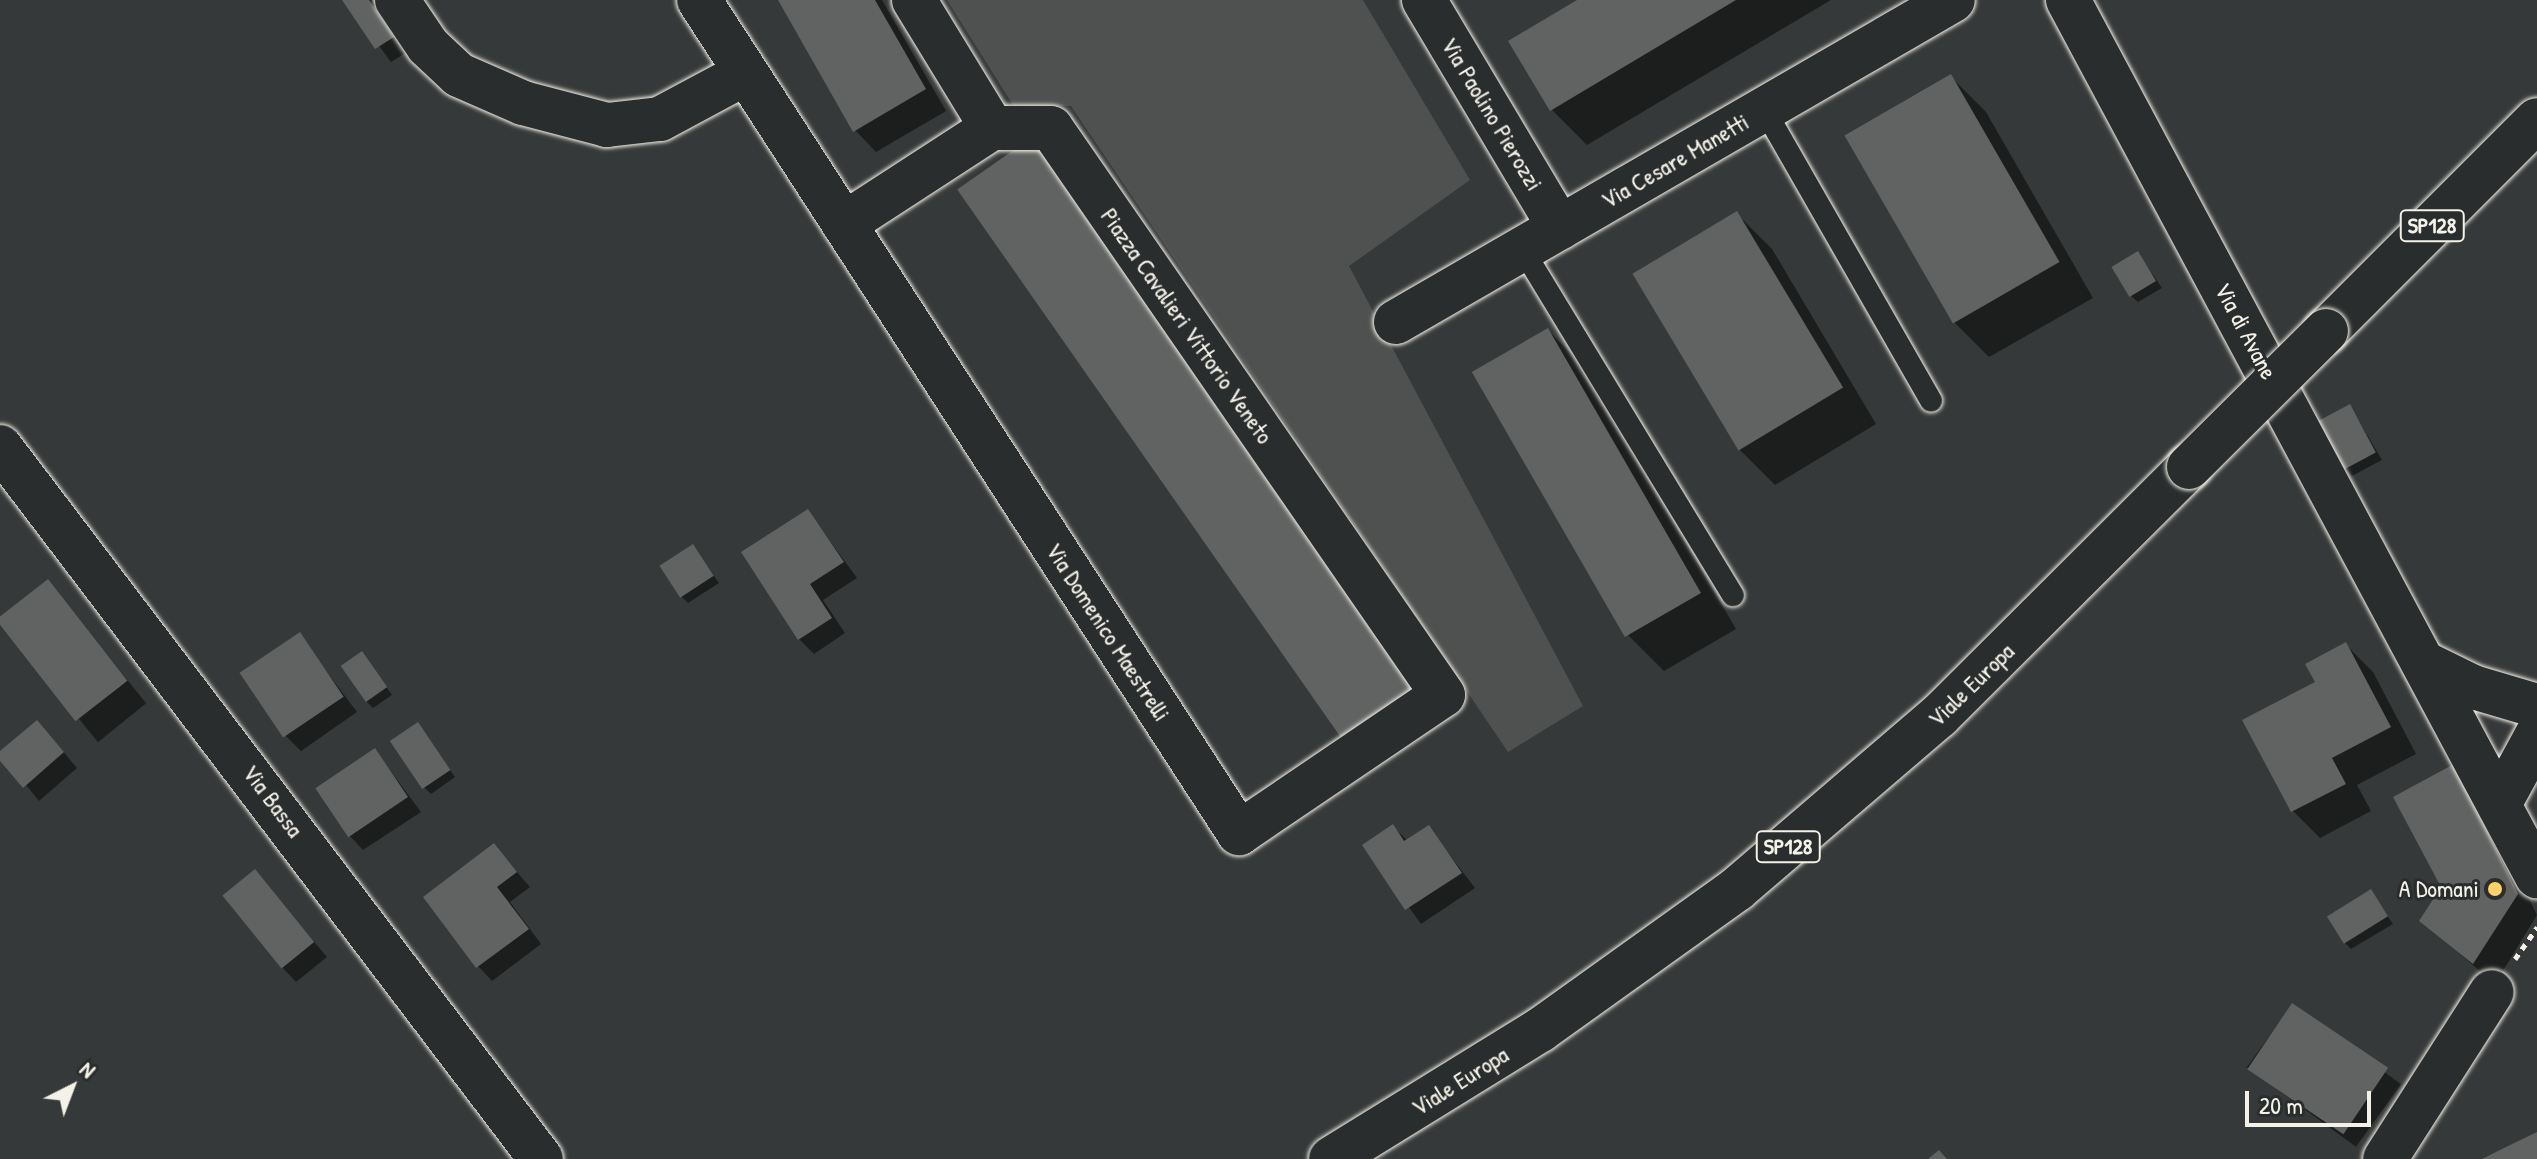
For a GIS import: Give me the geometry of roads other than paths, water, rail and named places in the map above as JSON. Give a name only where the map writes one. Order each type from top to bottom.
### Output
[{"type":"street","points":[[397,0],[428,46],[459,75],[523,103],[607,125],[660,119],[744,74]]},
{"type":"street","name":"Via Domenico Maestrelli","points":[[699,0],[744,74],[1239,833],[1443,695]]},
{"type":"street","points":[[844,224],[992,128],[914,0]]},
{"type":"street","name":"Via Paolino Pierozzi","points":[[1424,0],[1560,228]]},
{"type":"street","name":"Via Cesare Manetti","points":[[1396,322],[1952,0]]},
{"type":"street","name":"Via di Avane","points":[[2068,0],[2424,663],[2519,803],[2537,876]]},
{"type":"street","name":"Viale Europa","points":[[1331,1159],[1540,1030],[1737,889],[1939,716],[2537,120]]},
{"type":"street","name":"Piazza Cavalieri Vittorio Veneto","points":[[992,128],[1051,128],[1443,695]]},
{"type":"street","name":"Via Bassa","points":[[0,447],[541,1159]]},
{"type":"street","points":[[2424,663],[2473,687],[2537,706]]},
{"type":"street","points":[[2519,803],[2537,735]]},
{"type":"street","points":[[2385,1159],[2492,992]]},
{"type":"lane","points":[[1764,109],[1931,401]]},
{"type":"lane","points":[[1523,250],[1733,595]]},
{"type":"place","name":"A Domani","points":[[2495,889]]}]
